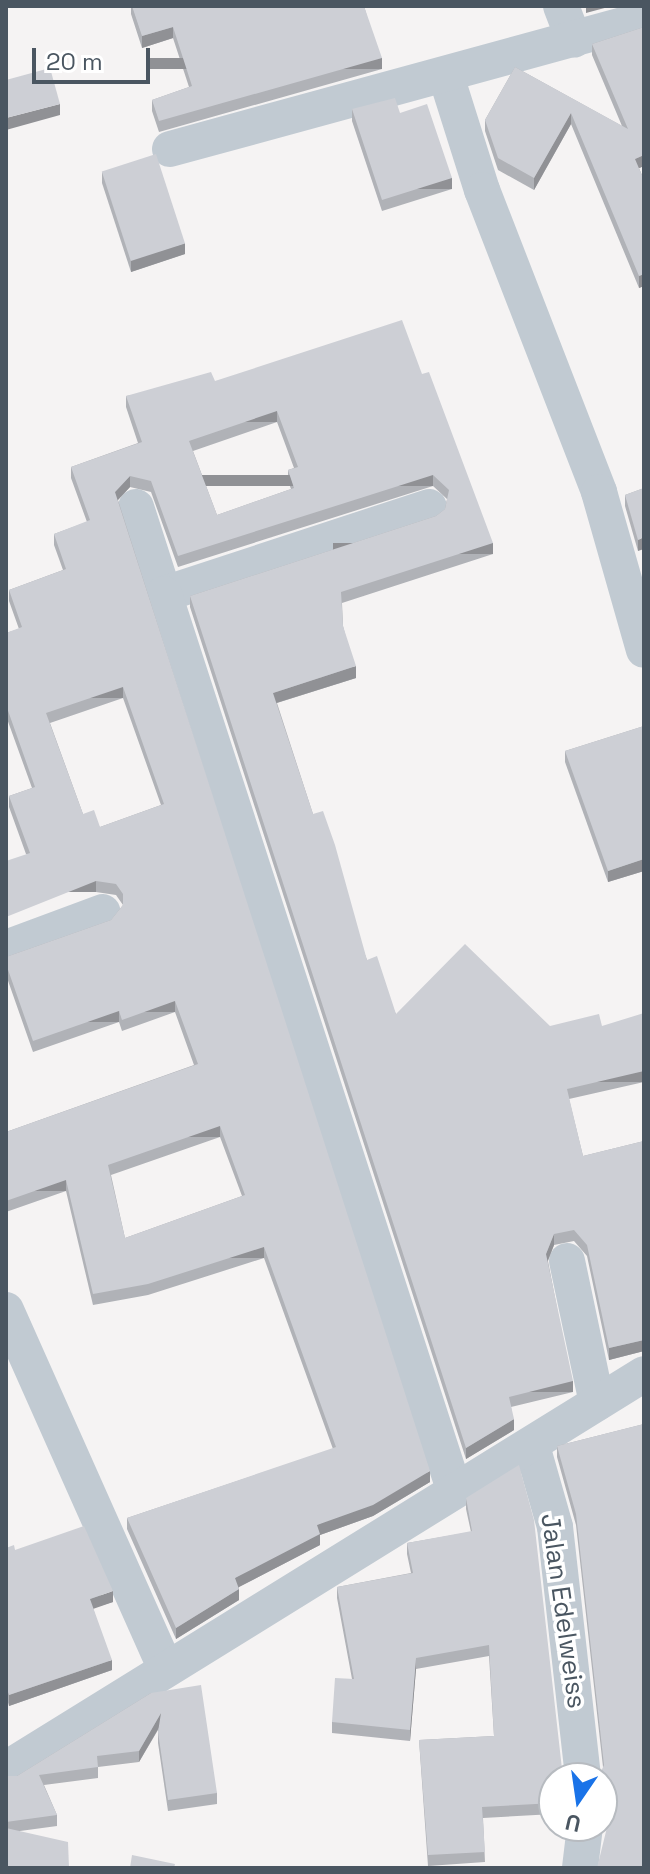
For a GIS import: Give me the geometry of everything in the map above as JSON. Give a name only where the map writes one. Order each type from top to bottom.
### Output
[{"type":"street","points":[[561,6],[574,40]]},
{"type":"street","points":[[170,149],[446,76],[644,19]]},
{"type":"street","points":[[446,76],[482,190],[635,582],[644,650]]},
{"type":"street","points":[[136,507],[454,1489]]},
{"type":"street","points":[[164,594],[429,507]]},
{"type":"street","points":[[6,948],[103,912]]},
{"type":"street","points":[[567,1261],[597,1403]]},
{"type":"street","points":[[6,1310],[165,1667]]},
{"type":"street","points":[[6,1769],[130,1697],[165,1667],[454,1489],[532,1446],[644,1374]]},
{"type":"street","name":"Jalan Edelweiss","points":[[532,1446],[555,1527],[581,1762]]},
{"type":"street","points":[[580,1868],[583,1842]]},
{"type":"building","points":[[132,6],[364,6],[382,58],[159,121],[152,100],[192,86],[173,27],[142,36]]},
{"type":"building","points":[[644,27],[644,155],[635,159],[644,180],[644,274],[639,276],[571,113],[534,178],[498,158],[485,120],[515,67],[628,129],[592,44]]},
{"type":"building","points":[[50,68],[60,104],[6,118],[6,80]]},
{"type":"building","points":[[395,98],[400,113],[427,104],[452,178],[382,200],[352,109]]},
{"type":"building","points":[[156,154],[185,243],[131,261],[102,172]]},
{"type":"building","points":[[402,320],[422,374],[429,372],[493,543],[341,592],[343,626],[356,666],[273,693],[313,814],[323,811],[335,845],[367,960],[377,956],[396,1014],[465,944],[550,1026],[599,1014],[602,1026],[644,1013],[644,1071],[567,1089],[583,1156],[644,1141],[644,1340],[609,1348],[587,1245],[574,1230],[554,1234],[546,1254],[573,1381],[509,1397],[514,1419],[466,1448],[190,596],[436,516],[445,509],[449,490],[433,475],[178,556],[151,481],[130,476],[115,492],[430,1471],[373,1505],[317,1525],[320,1534],[235,1578],[239,1589],[176,1628],[127,1518],[336,1447],[264,1247],[148,1284],[93,1294],[66,1180],[6,1201],[6,1132],[198,1064],[175,1001],[122,1020],[119,1011],[33,1041],[6,957],[111,920],[123,905],[123,894],[116,884],[96,881],[6,917],[6,861],[30,853],[9,796],[35,787],[6,705],[6,633],[22,627],[9,590],[66,569],[54,534],[90,520],[71,467],[142,442],[126,396],[211,372],[215,381]],"holes":[[[277,411],[298,467],[288,470],[294,488],[217,515],[189,441]],[[123,687],[164,804],[100,827],[94,810],[83,814],[46,713]],[[220,1126],[245,1195],[125,1238],[108,1165]]]},
{"type":"building","points":[[644,488],[644,537],[638,540],[625,495]]},
{"type":"building","points":[[644,726],[644,859],[608,871],[565,751]]},
{"type":"building","points":[[644,1424],[644,1868],[597,1868],[603,1842],[618,1842],[618,1762],[604,1762],[576,1514],[557,1446]]},
{"type":"building","points":[[519,1465],[534,1520],[561,1762],[538,1762],[538,1804],[482,1807],[485,1852],[428,1855],[419,1740],[494,1736],[489,1645],[416,1658],[410,1730],[332,1722],[335,1678],[354,1679],[337,1587],[413,1573],[407,1543],[472,1531],[466,1498]]},
{"type":"building","points":[[84,1526],[113,1591],[90,1599],[112,1660],[9,1695],[6,1686],[6,1548],[14,1545],[15,1550]]},
{"type":"building","points":[[201,1685],[217,1793],[168,1800],[158,1732],[161,1713],[139,1751],[97,1756],[98,1767],[39,1775],[57,1815],[6,1822],[6,1776],[17,1776],[151,1693]]},
{"type":"building","points":[[6,1828],[68,1842],[69,1868],[6,1868]]},
{"type":"building","points":[[132,1855],[175,1864],[174,1868],[130,1868]]}]
